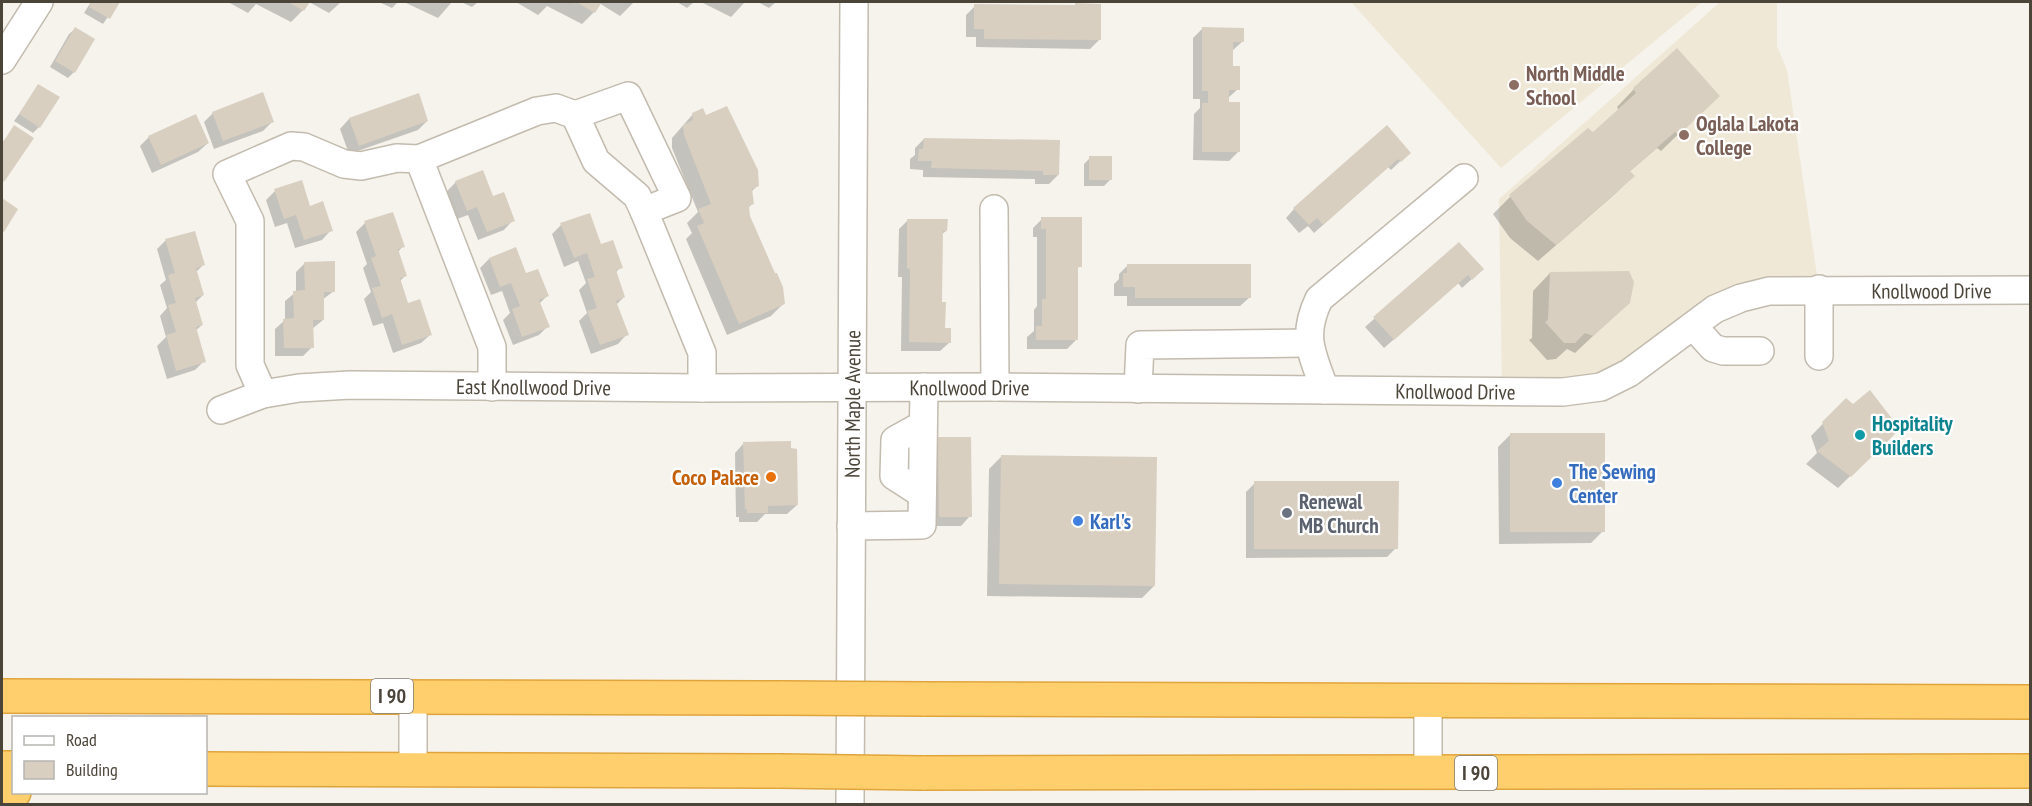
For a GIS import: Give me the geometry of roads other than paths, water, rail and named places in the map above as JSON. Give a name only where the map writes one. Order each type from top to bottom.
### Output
[{"type":"highway","points":[[2,681],[196,696]]},
{"type":"highway","name":"I 90","points":[[2,696],[2031,702]]},
{"type":"highway","name":"I 90","points":[[207,769],[922,773],[2031,771]]},
{"type":"highway","points":[[207,777],[311,769]]},
{"type":"highway","points":[[1799,773],[1913,779],[2031,790]]},
{"type":"street","points":[[2,60],[39,2]]},
{"type":"street","name":"North Maple Avenue","points":[[850,804],[854,2]]},
{"type":"street","points":[[263,394],[250,365],[250,221],[226,174],[291,146],[304,147],[344,165],[362,166],[397,158],[419,159],[537,111],[556,108],[575,115],[628,96],[677,198],[644,211]]},
{"type":"street","points":[[575,115],[596,161],[637,196],[644,211],[702,353],[702,388]]},
{"type":"street","points":[[419,159],[492,347],[492,387]]},
{"type":"street","points":[[1325,390],[1309,343],[1310,318],[1319,299],[1464,178]]},
{"type":"street","points":[[994,209],[995,387]]},
{"type":"street","points":[[1819,356],[1820,290]]},
{"type":"street","name":"Knollwood Drive","points":[[852,388],[995,387],[1563,392],[1601,387],[1629,373],[1715,309],[1741,298],[1769,291],[2031,290]]},
{"type":"street","points":[[1693,326],[1713,348],[1723,351],[1760,351]]},
{"type":"street","points":[[1138,389],[1140,345],[1309,343]]},
{"type":"street","name":"East Knollwood Drive","points":[[221,410],[263,394],[299,388],[350,385],[852,388]]},
{"type":"street","points":[[851,526],[922,525],[924,387]]},
{"type":"street","points":[[413,697],[413,770]]},
{"type":"street","points":[[1428,702],[1428,773]]},
{"type":"place","name":"North Middle School","points":[[1514,85]]},
{"type":"place","name":"Oglala Lakota College","points":[[1684,135]]},
{"type":"place","name":"Hospitality Builders","points":[[1860,435]]},
{"type":"place","name":"Coco Palace","points":[[771,477]]},
{"type":"place","name":"The Sewing Center","points":[[1557,483]]},
{"type":"place","name":"Renewal MB Church","points":[[1287,513]]},
{"type":"place","name":"Karl's","points":[[1078,521]]}]
